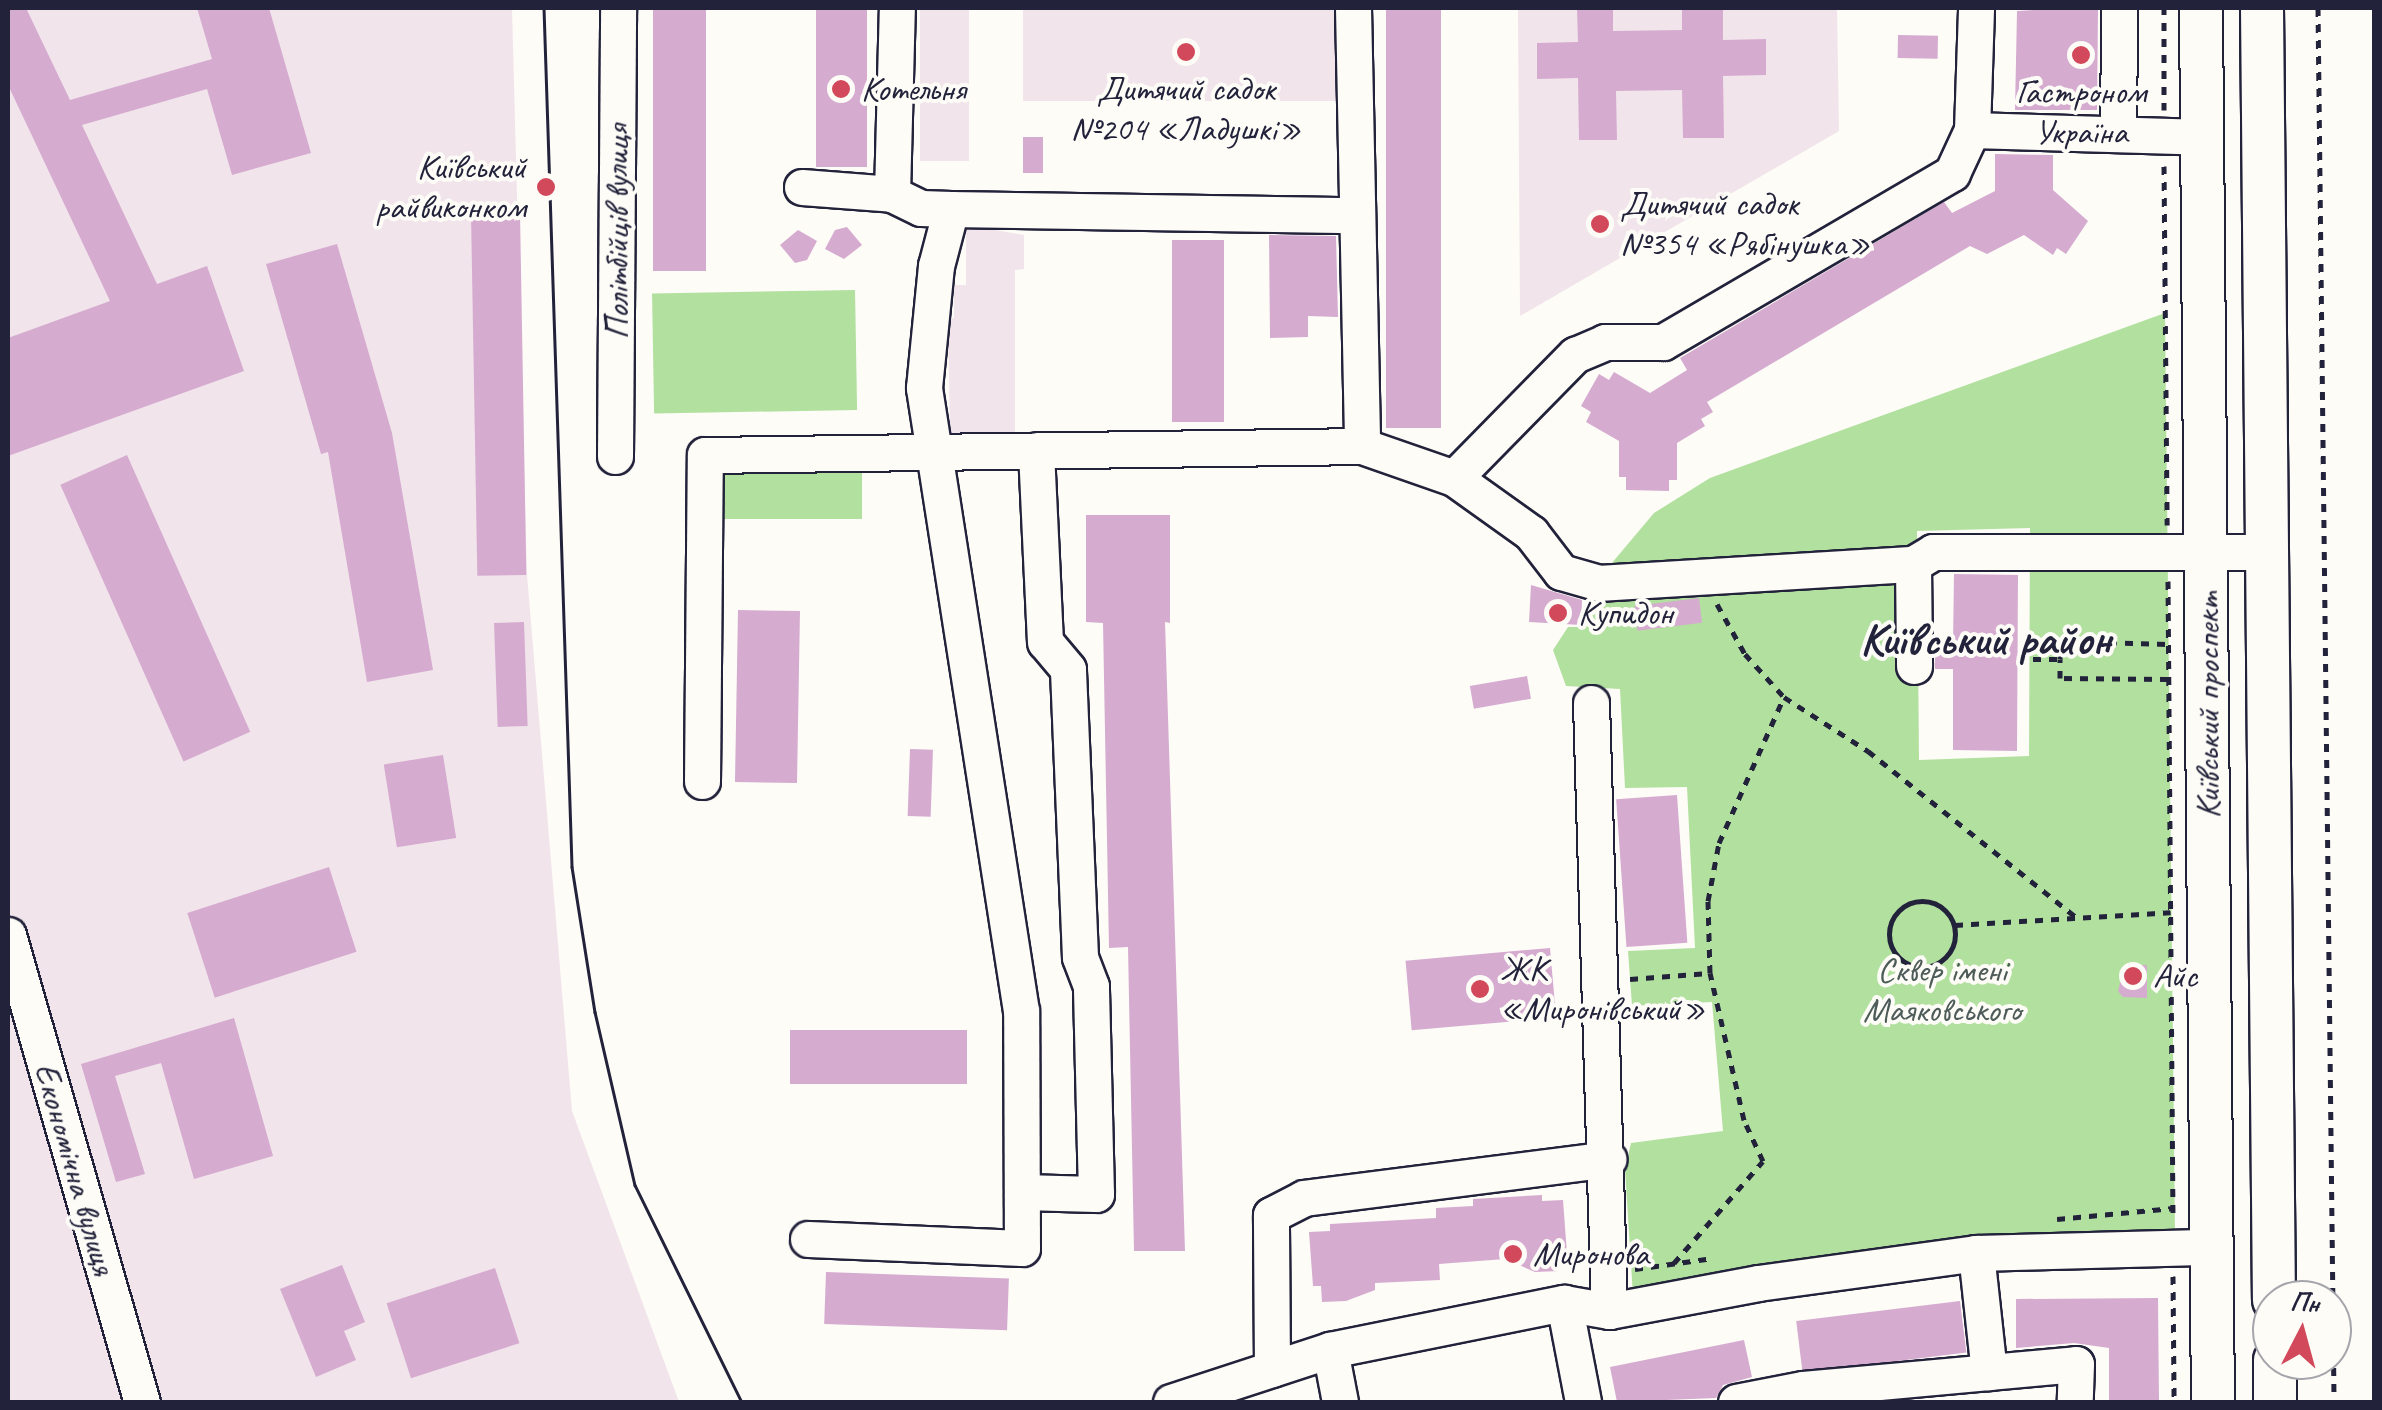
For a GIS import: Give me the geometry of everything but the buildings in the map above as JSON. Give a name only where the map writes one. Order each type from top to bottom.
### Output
[{"type":"main road","name":"Київський проспект","points":[[2201,8],[2183,136],[2192,1247],[2213,1402]]},
{"type":"main road","name":"Київський проспект","points":[[2262,8],[2274,1280]]},
{"type":"street","name":"Політбійців вулиця","points":[[615,456],[618,8]]},
{"type":"street","points":[[892,194],[896,8]]},
{"type":"street","points":[[1353,8],[1354,215],[1362,446]]},
{"type":"street","points":[[1454,478],[1575,355],[1605,342],[1648,346],[1680,332],[1952,173],[1972,130],[1976,8]]},
{"type":"street","points":[[2118,134],[2119,8]]},
{"type":"street","points":[[1972,130],[2183,136]]},
{"type":"street","points":[[802,187],[892,194],[921,208],[1354,215]]},
{"type":"street","points":[[808,1240],[1022,1248],[1021,1012],[924,388],[936,266],[950,209]]},
{"type":"street","points":[[702,781],[705,455],[1362,446],[1454,478],[1532,533],[1562,572],[1598,583],[1913,564],[1932,552],[2267,552]]},
{"type":"street","points":[[1022,1192],[1096,1194],[1092,986],[1080,957],[1068,669],[1044,642],[1036,450]]},
{"type":"street","points":[[1913,564],[1914,666]]},
{"type":"street","points":[[1591,703],[1608,1159],[1609,1311]]},
{"type":"street","name":"Економічна вулиця","points":[[8,935],[142,1402]]},
{"type":"street","points":[[1272,1369],[1266,1226],[1280,1209],[1304,1198],[1608,1159]]},
{"type":"street","points":[[1172,1402],[1330,1350],[1564,1303],[1609,1311],[1758,1282],[1976,1254],[2192,1247]]},
{"type":"street","points":[[1976,1254],[1989,1372]]},
{"type":"street","points":[[1564,1303],[1583,1402]]},
{"type":"street","points":[[1330,1350],[1340,1402]]},
{"type":"street","points":[[1736,1402],[1802,1389],[2076,1364],[2075,1402]]},
{"type":"path","points":[[2164,8],[2183,136],[2187,551],[2168,644],[2171,912],[2192,1247],[2174,1402]]},
{"type":"path","points":[[2318,8],[2334,1402]]},
{"type":"path","points":[[1702,576],[1744,654],[1784,698],[1868,751],[2076,918]]},
{"type":"path","points":[[2168,644],[2060,642],[2060,678],[2169,679]]},
{"type":"path","points":[[2018,659],[2060,659]]},
{"type":"path","points":[[1674,1263],[1763,1161],[1744,1120],[1710,973],[1708,901],[1719,842],[1784,698]]},
{"type":"path","points":[[1913,902],[1943,907],[1955,925],[1947,956],[1927,967],[1905,962],[1890,944],[1891,922],[1913,902]]},
{"type":"path","points":[[1955,925],[2171,912]]},
{"type":"path","points":[[1602,982],[1710,973]]},
{"type":"shaded area","points":[[8,8],[512,8],[527,575],[572,1111],[679,1402],[8,1402]]},
{"type":"shaded area","points":[[920,8],[969,8],[969,161],[920,161]]},
{"type":"shaded area","name":"Дитячий садок №204 «Ладушкі»","points":[[1023,8],[1348,8],[1348,101],[1023,101]]},
{"type":"shaded area","name":"Дитячий садок №354 «Рябінушка»","points":[[1518,8],[1837,8],[1839,131],[1520,316]]},
{"type":"shaded area","points":[[966,225],[1024,235],[1024,269],[1015,270],[1015,437],[950,436],[948,318],[954,318],[954,285],[966,285]]},
{"type":"green space","points":[[855,290],[857,410],[654,414],[652,294]]},
{"type":"green space","name":"Сквер імені Маяковського","points":[[2165,313],[2175,1230],[2087,1234],[1633,1296],[1625,1169],[1631,1143],[1723,1131],[1712,1002],[1632,1006],[1628,951],[1695,948],[1687,787],[1625,788],[1620,689],[1566,686],[1553,650],[1568,627],[1585,627],[1606,570],[1654,513],[1710,478]],"holes":[[[2030,528],[2029,756],[1919,760],[1917,531]]]},
{"type":"green space","points":[[723,466],[862,466],[862,519],[723,519]]},
{"type":"tram line","points":[[544,8],[572,867],[595,1012],[635,1185],[742,1402]]},
{"type":"place","name":"Дитячий садок №204 «Ладушкі»","points":[[1186,52]]},
{"type":"place","name":"Гастроном Україна","points":[[2081,55]]},
{"type":"place","name":"Котельня","points":[[841,89]]},
{"type":"place","name":"Київський райвиконком","points":[[546,187]]},
{"type":"place","name":"Дитячий садок №354 «Рябінушка»","points":[[1600,224]]},
{"type":"place","name":"Купидон","points":[[1558,613]]},
{"type":"place","name":"Айс","points":[[2133,976]]},
{"type":"place","name":"ЖК «Миронівський»","points":[[1480,989]]},
{"type":"place","name":"Миронова","points":[[1513,1254]]},
{"type":"district","name":"Київський район","points":[[1986,640]]}]
